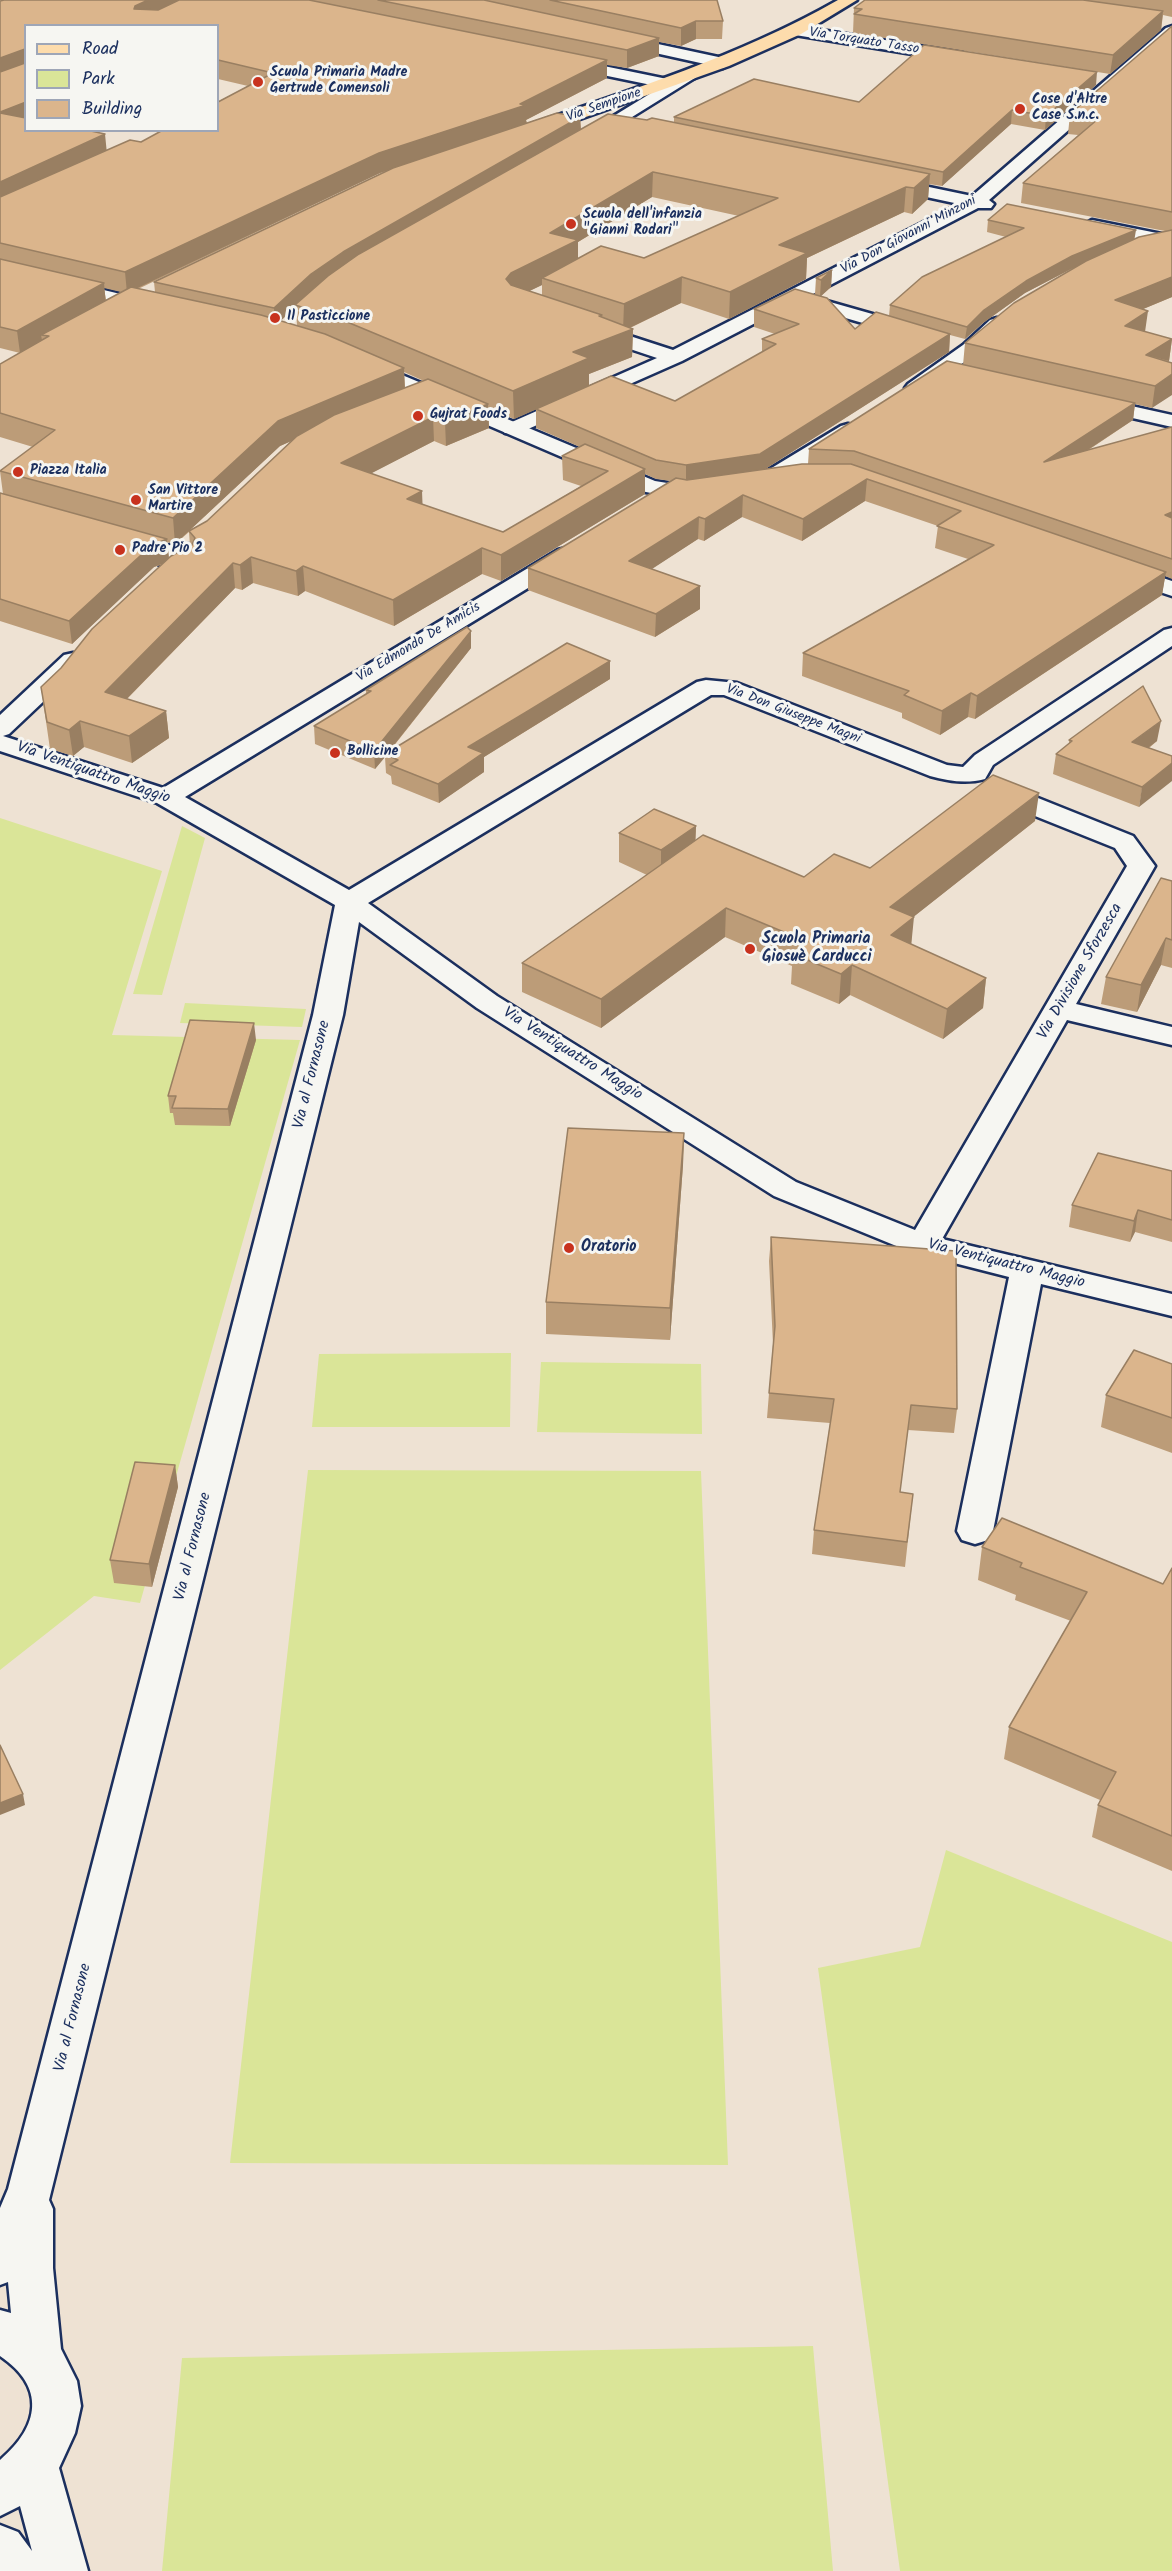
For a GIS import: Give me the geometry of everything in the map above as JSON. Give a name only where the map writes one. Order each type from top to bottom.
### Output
[{"type":"main road","name":"Via Sempione","points":[[512,136],[669,84],[723,63],[795,31],[849,0]]},
{"type":"main road","points":[[107,315],[141,301]]},
{"type":"street","name":"Via Don Giovanni Minzoni","points":[[512,429],[675,357],[976,202],[1112,81],[1168,26]]},
{"type":"street","name":"Via Torquato Tasso","points":[[795,31],[983,61]]},
{"type":"street","points":[[598,36],[723,63]]},
{"type":"street","points":[[554,61],[669,84]]},
{"type":"street","points":[[570,150],[690,76]]},
{"type":"street","points":[[1089,77],[1112,81]]},
{"type":"street","points":[[611,126],[634,131]]},
{"type":"street","points":[[873,180],[1000,207]]},
{"type":"street","points":[[1070,221],[1169,239]]},
{"type":"street","points":[[1134,251],[1169,239]]},
{"type":"street","points":[[0,271],[141,301]]},
{"type":"street","points":[[792,297],[926,336]]},
{"type":"street","points":[[899,398],[970,349],[987,331],[1011,314]]},
{"type":"street","points":[[575,324],[675,357]]},
{"type":"street","points":[[948,342],[970,349]]},
{"type":"street","points":[[344,357],[649,486],[686,493],[721,488]]},
{"type":"street","points":[[943,369],[966,374]]},
{"type":"street","points":[[402,403],[430,392]]},
{"type":"street","points":[[1069,398],[1172,421]]},
{"type":"street","points":[[768,480],[861,422]]},
{"type":"street","points":[[744,484],[814,476]]},
{"type":"street","points":[[642,508],[672,490]]},
{"type":"street","name":"Via Edmondo De Amicis","points":[[166,797],[581,545]]},
{"type":"street","points":[[1104,565],[1172,589]]},
{"type":"street","points":[[976,774],[976,766],[984,760],[1172,635]]},
{"type":"street","points":[[0,729],[94,641]]},
{"type":"street","name":"Via Don Giuseppe Magni","points":[[349,902],[706,687],[728,688],[939,771],[957,775],[976,774]]},
{"type":"street","name":"Via Ventiquattro Maggio","points":[[0,744],[166,797],[349,902],[487,1002],[785,1189],[922,1245],[1172,1305]]},
{"type":"street","name":"Via Divisione Sforzesca","points":[[922,1245],[1141,866],[1124,842],[993,790],[986,786],[976,774]]},
{"type":"street","name":"Via al Fornasone","points":[[0,2264],[31,2189],[325,1027],[349,902]]},
{"type":"street","points":[[1059,1009],[1172,1036]]},
{"type":"street","points":[[975,1531],[1027,1271]]},
{"type":"street","name":"Via al Fornasone","points":[[19,2342],[30,2268],[31,2189]]},
{"type":"street","points":[[19,2342],[51,2374],[57,2402],[51,2433],[17,2477],[63,2571]]},
{"type":"street","points":[[0,2550],[16,2571]]},
{"type":"green space","points":[[0,818],[162,871],[112,1035],[300,1040],[140,1603],[94,1596],[0,1670]]},
{"type":"green space","points":[[182,826],[205,838],[162,995],[133,994]]},
{"type":"green space","points":[[185,1003],[306,1009],[302,1027],[180,1023]]},
{"type":"green space","points":[[511,1353],[510,1427],[312,1427],[319,1354]]},
{"type":"green space","points":[[541,1362],[701,1364],[702,1434],[537,1432]]},
{"type":"green space","points":[[308,1470],[701,1471],[728,2165],[230,2163]]},
{"type":"green space","points":[[946,1850],[1172,1942],[1172,2571],[900,2571],[818,1968],[920,1947]]},
{"type":"green space","points":[[813,2346],[833,2571],[162,2571],[182,2358]]},
{"type":"building","points":[[148,0],[135,6],[134,9],[158,10],[179,0],[309,0],[607,60],[520,104],[526,105],[379,153],[125,272],[0,243],[0,197],[130,140],[141,142],[159,132],[219,132],[219,101],[273,73],[219,60],[219,24],[24,24],[24,49],[0,58],[0,1]]},
{"type":"building","points":[[378,0],[484,0],[659,38],[627,50]]},
{"type":"building","points":[[550,0],[717,0],[723,21],[696,21],[681,28]]},
{"type":"building","points":[[865,0],[1083,0],[1163,11],[1113,55],[854,14],[862,9],[854,8]]},
{"type":"building","points":[[1172,26],[1172,212],[1023,183],[1098,119],[1070,114]]},
{"type":"building","points":[[924,45],[1097,72],[1046,116],[1012,110],[943,172],[674,117],[754,79],[859,102]]},
{"type":"building","points":[[24,63],[24,103],[0,112],[0,72]]},
{"type":"building","points":[[0,113],[24,118],[24,132],[105,134],[0,182]]},
{"type":"building","points":[[557,113],[580,117],[343,252],[311,274],[274,308],[154,282],[393,168]]},
{"type":"building","points":[[608,114],[647,120],[652,118],[930,174],[914,188],[906,187],[779,245],[807,253],[730,292],[682,277],[624,304],[542,278],[601,246],[644,258],[778,198],[653,172],[550,233],[578,240],[511,273],[506,279],[511,285],[602,315],[599,316],[633,329],[573,352],[589,358],[513,391],[340,319],[295,305],[328,276],[359,254]]},
{"type":"building","points":[[1007,204],[1136,230],[1072,256],[1026,281],[984,310],[967,327],[890,305],[922,277],[1024,228],[988,220]]},
{"type":"building","points":[[1172,230],[1172,277],[1115,300],[1148,311],[1125,326],[1172,339],[1146,355],[1172,363],[1172,374],[1155,386],[965,343],[1014,303],[1086,261],[1139,237]]},
{"type":"building","points":[[0,259],[104,283],[17,331],[0,327]]},
{"type":"building","points":[[832,270],[821,280],[816,278]]},
{"type":"building","points":[[131,287],[261,315],[325,334],[404,368],[278,421],[173,518],[0,471],[55,430],[0,413],[0,364],[49,336],[41,335]]},
{"type":"building","points":[[795,289],[827,298],[855,329],[876,312],[950,334],[760,454],[686,465],[656,460],[536,409],[611,376],[675,401],[776,344],[762,339],[799,324],[754,309]]},
{"type":"building","points":[[947,361],[1135,403],[1044,462],[1172,427],[1172,512],[1165,515],[1172,518],[1172,559],[854,451],[809,449]]},
{"type":"building","points":[[428,379],[488,404],[445,422],[433,417],[341,463],[422,491],[407,499],[503,532],[608,471],[562,456],[585,444],[645,469],[501,555],[482,548],[393,600],[303,566],[296,571],[251,557],[240,565],[233,563],[105,692],[166,711],[129,736],[80,721],[69,730],[47,722],[41,687],[61,668],[92,629],[171,556],[192,545],[195,538],[189,531],[207,521],[297,436],[334,415]]},
{"type":"building","points":[[802,464],[851,464],[1166,572],[977,696],[971,693],[942,711],[904,695],[909,691],[803,653],[994,545],[937,526],[961,511],[867,479],[803,519],[743,495],[705,519],[699,517],[629,561],[700,586],[656,614],[528,568],[676,478],[687,480]]},
{"type":"building","points":[[0,493],[167,539],[152,545],[69,621],[0,599]]},
{"type":"building","points":[[467,627],[471,631],[374,751],[314,726],[371,691],[366,690]]},
{"type":"building","points":[[567,643],[610,661],[468,747],[483,753],[438,784],[390,765],[398,760],[385,754]]},
{"type":"building","points":[[1143,686],[1161,721],[1132,742],[1172,756],[1172,763],[1142,787],[1056,754],[1072,741],[1069,740]]},
{"type":"building","points":[[993,775],[1039,793],[890,907],[914,917],[891,935],[986,978],[947,1009],[852,965],[841,974],[793,954],[808,942],[726,908],[601,999],[522,963],[703,835],[804,877],[834,854],[870,868]]},
{"type":"building","points":[[654,809],[696,826],[661,850],[619,833]]},
{"type":"building","points":[[1161,878],[1172,881],[1172,940],[1166,938],[1141,985],[1106,977]]},
{"type":"building","points":[[190,1020],[254,1023],[228,1109],[172,1108],[176,1096],[168,1096]]},
{"type":"building","points":[[568,1128],[684,1133],[670,1308],[546,1302]]},
{"type":"building","points":[[1098,1153],[1172,1171],[1172,1220],[1138,1210],[1134,1221],[1072,1205]]},
{"type":"building","points":[[771,1237],[956,1251],[957,1409],[911,1405],[900,1492],[913,1494],[907,1542],[814,1530],[834,1399],[769,1393],[775,1326]]},
{"type":"building","points":[[1134,1350],[1172,1364],[1172,1418],[1106,1395]]},
{"type":"building","points":[[135,1462],[175,1465],[149,1564],[110,1560]]},
{"type":"building","points":[[1002,1518],[1163,1584],[1172,1568],[1172,1836],[1098,1805],[1116,1772],[1009,1727],[1087,1592],[1020,1567],[1022,1563],[982,1547]]},
{"type":"building","points":[[0,1745],[23,1794],[0,1803]]},
{"type":"place","name":"Scuola Primaria Madre Gertrude Comensoli","points":[[258,82]]},
{"type":"place","name":"Cose d'Altre Case S.n.c.","points":[[1020,109]]},
{"type":"place","name":"Scuola dell'infanzia \"Gianni Rodari\"","points":[[571,224]]},
{"type":"place","name":"Il Pasticcione","points":[[275,318]]},
{"type":"place","name":"Gujrat Foods","points":[[418,416]]},
{"type":"place","name":"Piazza Italia","points":[[18,472]]},
{"type":"place","name":"San Vittore Martire","points":[[136,500]]},
{"type":"place","name":"Padre Pio 2","points":[[120,550]]},
{"type":"place","name":"Bollicine","points":[[335,753]]},
{"type":"place","name":"Scuola Primaria Giosuè Carducci","points":[[750,949]]},
{"type":"place","name":"Oratorio","points":[[569,1248]]}]
